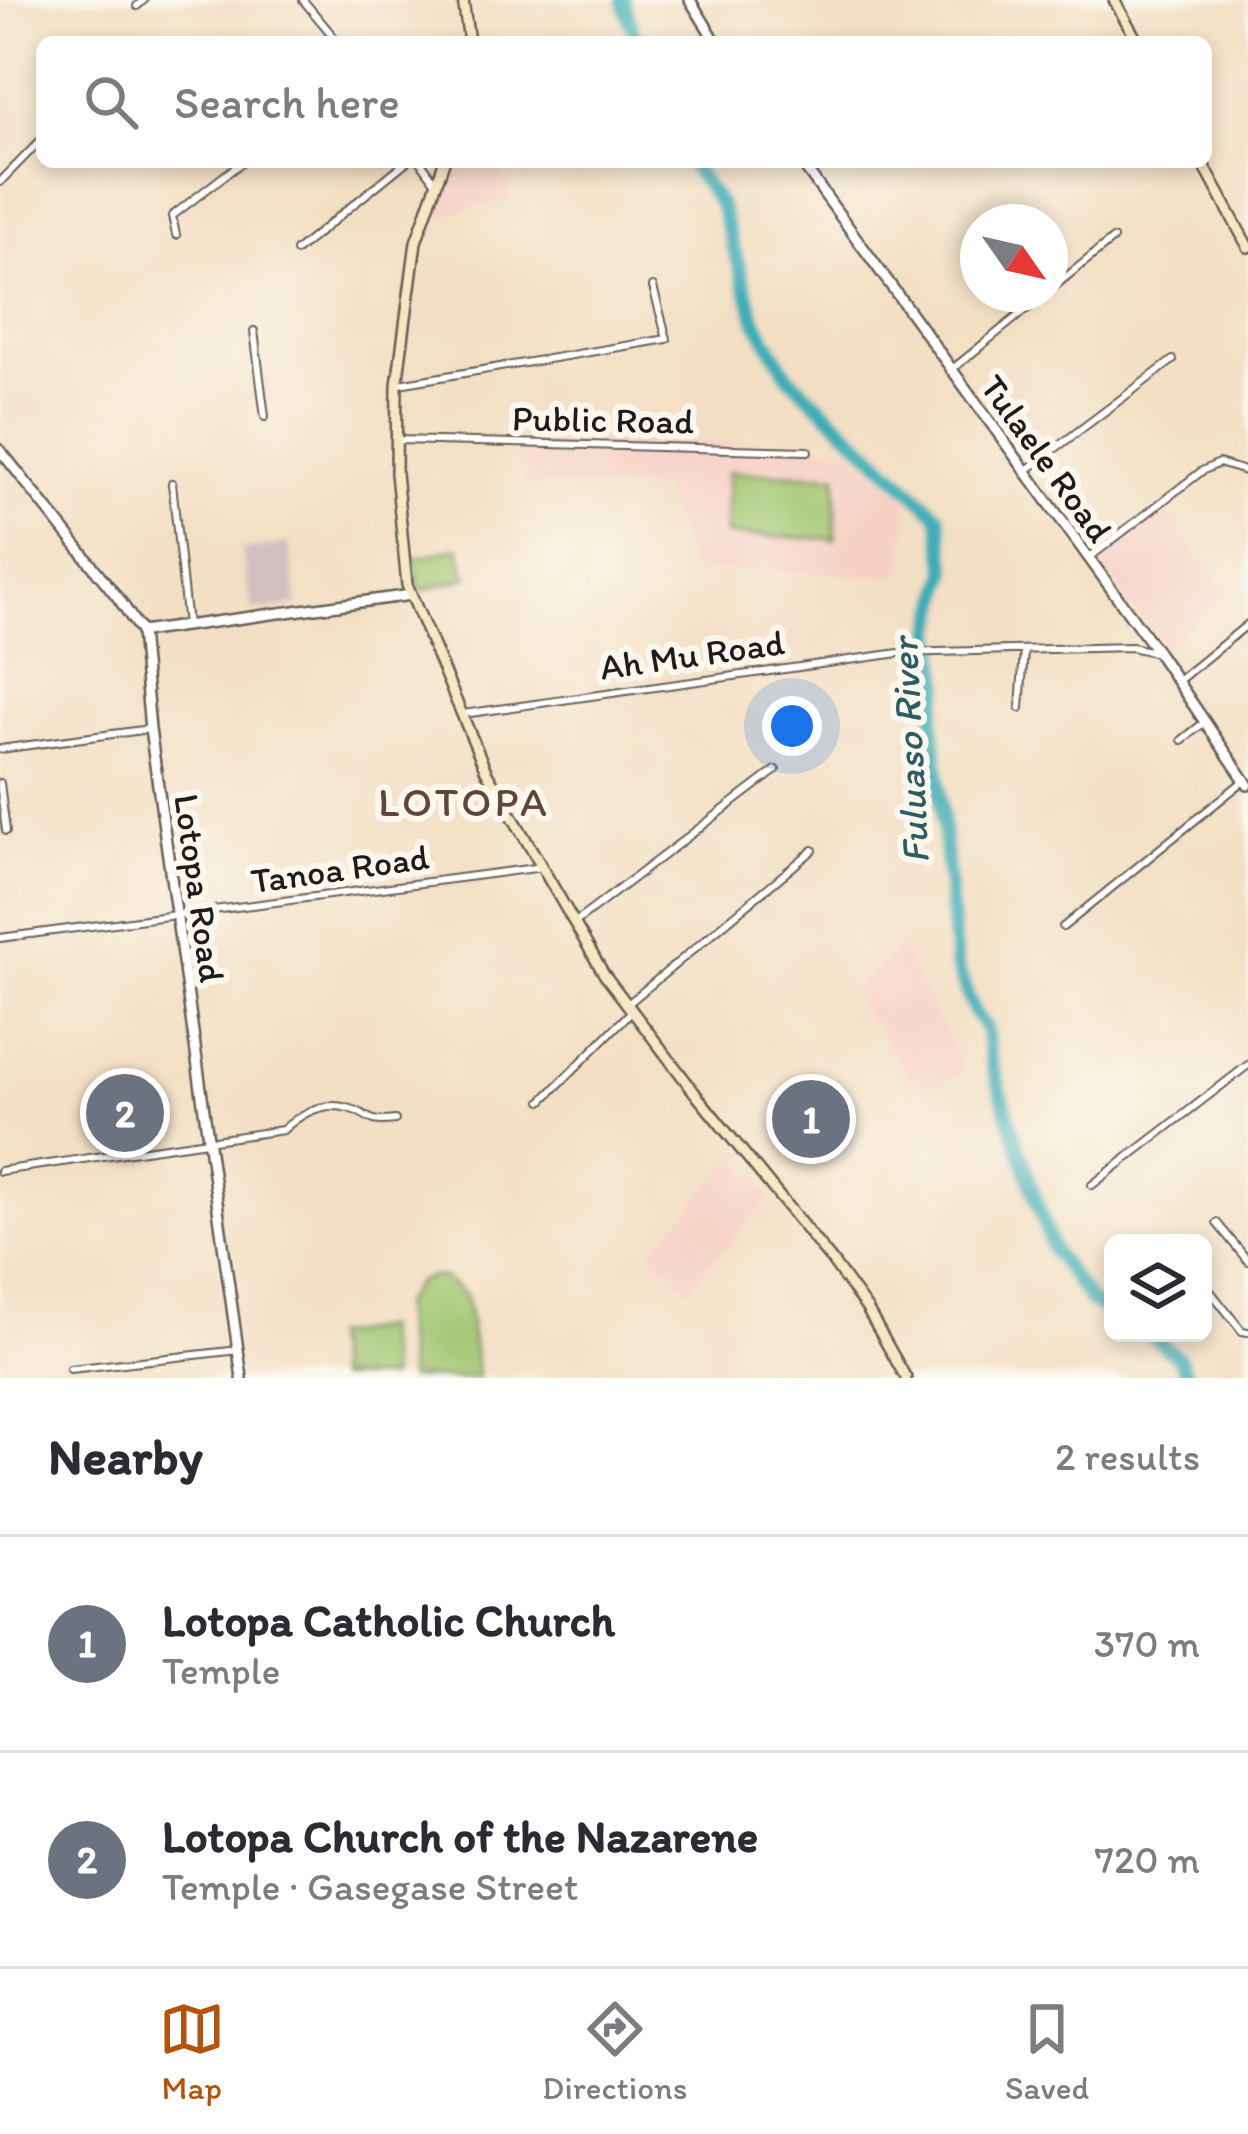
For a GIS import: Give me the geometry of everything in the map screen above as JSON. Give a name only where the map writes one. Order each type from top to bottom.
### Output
[{"type":"main road","points":[[463,0],[469,36]]},
{"type":"main road","points":[[1114,0],[1135,36]]},
{"type":"main road","points":[[442,168],[416,242],[397,385],[400,546],[411,595],[486,771],[604,974],[832,1261],[867,1309],[906,1378]]},
{"type":"main road","points":[[1205,168],[1248,248]]},
{"type":"street","points":[[303,0],[333,36]]},
{"type":"street","points":[[690,0],[712,36]]},
{"type":"street","points":[[0,182],[36,145]]},
{"type":"street","points":[[176,235],[172,216],[234,168]]},
{"type":"street","points":[[296,251],[399,168]]},
{"type":"street","points":[[426,168],[436,183]]},
{"type":"street","name":"Tulaele Road","points":[[805,168],[1247,782]]},
{"type":"street","points":[[1068,276],[1113,239]]},
{"type":"street","name":"Public Road","points":[[397,385],[667,339],[652,287]]},
{"type":"street","points":[[950,371],[1023,312]]},
{"type":"street","points":[[254,331],[265,417]]},
{"type":"street","points":[[1024,472],[1174,360]]},
{"type":"street","name":"Public Road","points":[[396,440],[808,451]]},
{"type":"street","name":"Lotopa Road","points":[[0,450],[140,632],[242,1378]]},
{"type":"street","points":[[1087,559],[1202,471],[1219,463],[1248,472]]},
{"type":"street","points":[[172,483],[188,625]]},
{"type":"street","points":[[140,632],[411,595]]},
{"type":"street","points":[[1178,681],[1248,624]]},
{"type":"street","points":[[1020,708],[1024,650],[1131,647],[1158,653]]},
{"type":"street","name":"Ah Mu Road","points":[[459,715],[932,650],[1024,650]]},
{"type":"street","points":[[1182,740],[1206,721]]},
{"type":"street","points":[[0,749],[151,729]]},
{"type":"street","points":[[577,921],[776,770]]},
{"type":"street","points":[[1063,927],[1247,782]]},
{"type":"street","points":[[0,783],[6,831]]},
{"type":"street","points":[[542,1101],[631,1007],[813,850]]},
{"type":"street","name":"Tanoa Road","points":[[0,938],[543,867]]},
{"type":"street","points":[[1092,1186],[1248,1065]]},
{"type":"street","points":[[0,1171],[283,1130],[300,1114],[326,1107],[349,1108],[373,1122],[395,1120]]},
{"type":"street","points":[[1217,1223],[1248,1262]]},
{"type":"street","points":[[1212,1293],[1242,1331],[1248,1332]]},
{"type":"street","points":[[70,1369],[239,1350]]},
{"type":"shaded area","points":[[456,168],[502,168],[510,199],[437,217]]},
{"type":"shaded area","points":[[526,437],[847,446],[909,501],[903,576],[689,569],[662,489],[524,484]]},
{"type":"shaded area","points":[[1162,506],[1229,595],[1162,646],[1095,557]]},
{"type":"shaded area","points":[[289,543],[298,605],[252,611],[242,550]]},
{"type":"shaded area","points":[[901,949],[964,1069],[930,1092],[916,1079],[912,1081],[850,990]]},
{"type":"shaded area","points":[[736,1157],[770,1198],[688,1289],[650,1253]]},
{"type":"green space","points":[[728,472],[837,475],[835,539],[726,535]]},
{"type":"green space","points":[[459,547],[467,578],[420,591],[412,559]]},
{"type":"green space","points":[[444,1278],[466,1296],[478,1378],[408,1378],[401,1305],[417,1282]]},
{"type":"green space","points":[[383,1328],[390,1378],[336,1378],[331,1336]]},
{"type":"waterway","name":"Fuluaso River","points":[[623,0],[635,36]]},
{"type":"waterway","name":"Fuluaso River","points":[[693,168],[720,205],[757,323],[788,376],[939,516],[947,571],[934,629],[940,685],[933,719],[956,964],[974,1012],[986,1028],[991,1062],[1053,1251],[1091,1302],[1104,1309]]},
{"type":"waterway","name":"Fuluaso River","points":[[1159,1342],[1180,1359],[1188,1378]]},
{"type":"place","name":"Lotopa Church of the Nazarene","points":[[125,1113]]},
{"type":"place","name":"Lotopa Catholic Church","points":[[811,1119]]},
{"type":"district","name":"LOTOPA","points":[[464,801]]}]
